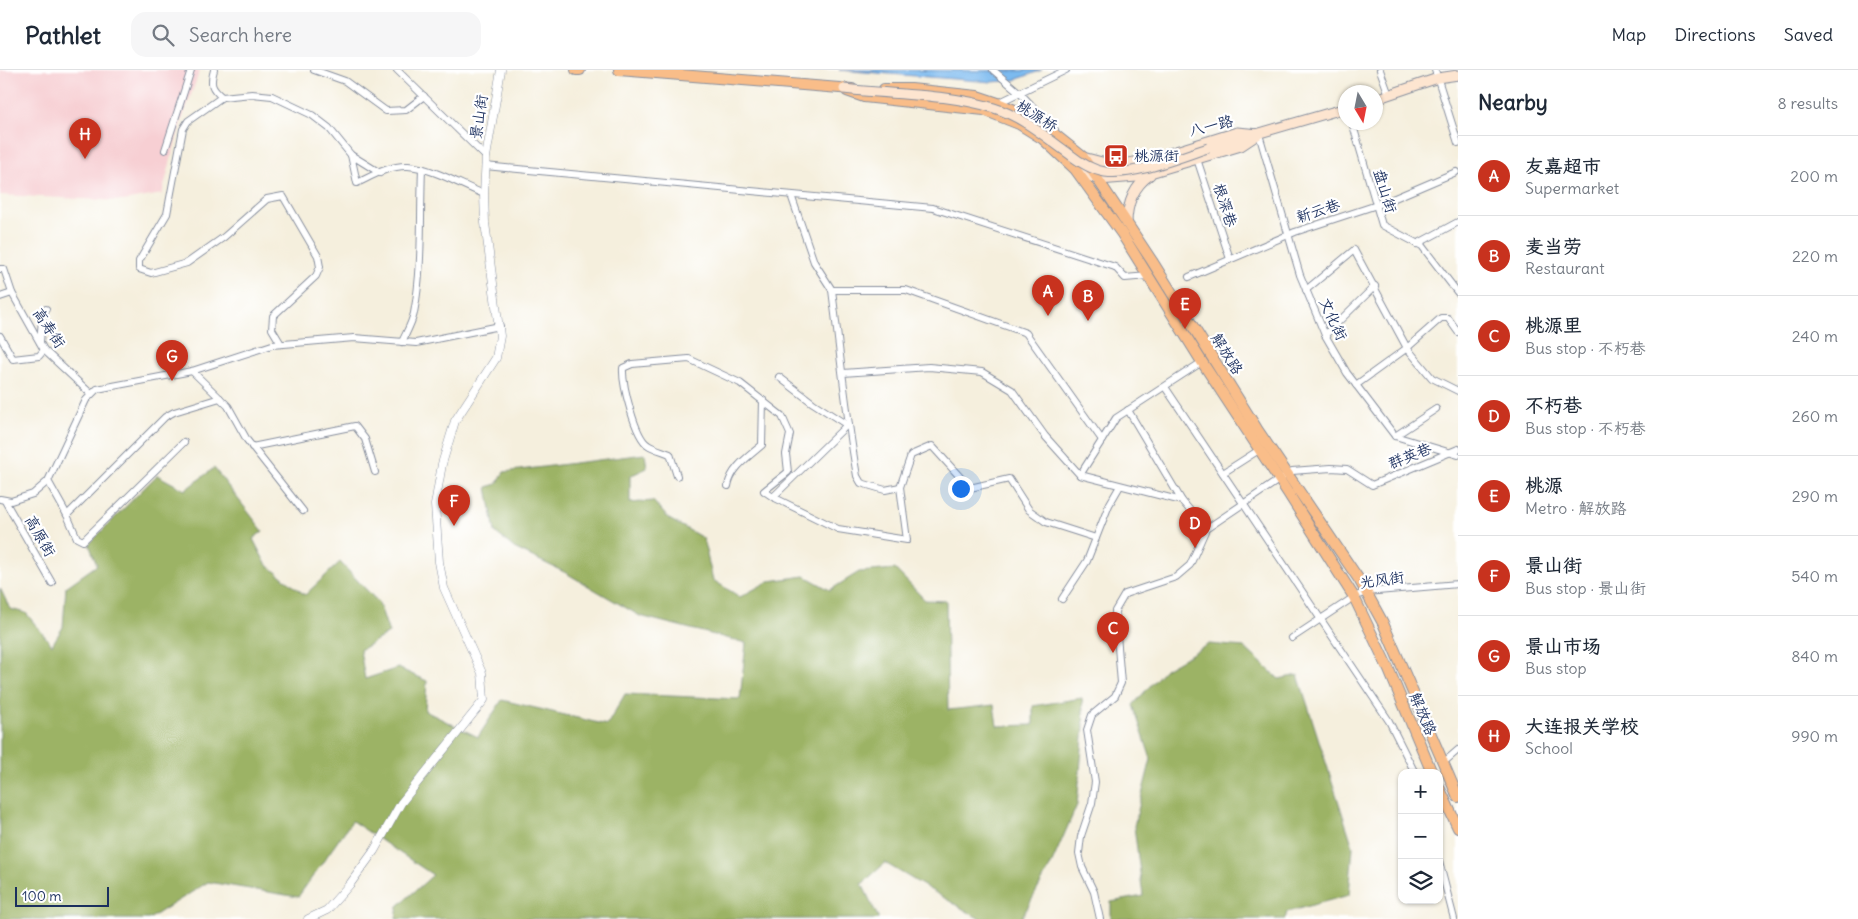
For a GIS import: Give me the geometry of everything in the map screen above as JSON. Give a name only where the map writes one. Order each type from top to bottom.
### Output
[{"type":"main road","name":"解放路","points":[[619,70],[844,89],[911,89],[977,96],[998,102],[1034,118],[1070,145],[1083,157],[1127,224],[1284,477],[1354,597],[1389,670],[1430,769]]},
{"type":"main road","points":[[1383,97],[1436,74],[1458,75]]},
{"type":"main road","name":"解放路","points":[[844,89],[864,96],[984,110],[1020,124],[1035,134],[1075,169],[1105,208],[1259,450],[1284,477],[1366,592],[1383,622],[1458,797]]},
{"type":"main road","name":"桃源桥","points":[[844,89],[915,95],[993,108],[1033,126],[1067,153],[1085,165],[1102,172],[1129,170],[1259,134]]},
{"type":"main road","name":"八一路","points":[[1083,157],[1102,162],[1122,164],[1147,160],[1237,132],[1259,134],[1338,110]]},
{"type":"main road","points":[[1075,169],[1099,180],[1128,179],[1241,146],[1259,134]]},
{"type":"main road","points":[[1099,180],[1107,175],[1147,160]]},
{"type":"main road","points":[[1127,224],[1127,210],[1135,190],[1144,179],[1154,172]]},
{"type":"main road","points":[[1099,180],[1099,194],[1105,208]]},
{"type":"main road","points":[[1443,796],[1458,828]]},
{"type":"street","points":[[165,150],[192,70]]},
{"type":"street","points":[[214,70],[210,82],[213,90],[222,97]]},
{"type":"street","points":[[314,70],[345,81],[386,111],[406,110],[424,96]]},
{"type":"street","points":[[397,70],[486,157]]},
{"type":"street","name":"景山街","points":[[308,919],[327,910],[350,884],[374,851],[400,803],[484,700],[482,673],[444,588],[439,562],[436,505],[442,464],[455,422],[496,358],[500,326],[485,223],[484,194],[486,157],[502,70]]},
{"type":"street","points":[[993,70],[1020,93],[1070,145]]},
{"type":"street","points":[[998,102],[1066,70]]},
{"type":"street","points":[[1380,70],[1388,95]]},
{"type":"street","points":[[1436,74],[1458,143]]},
{"type":"street","points":[[281,344],[272,329],[273,316],[316,276],[320,267],[318,256],[283,196],[266,199],[224,237],[188,263],[151,273],[139,268],[139,261],[167,214],[184,129],[188,121],[222,97],[252,94],[272,96],[293,104],[312,115],[328,128],[351,155],[380,172]]},
{"type":"street","name":"盘山街","points":[[1354,130],[1382,225],[1422,246],[1458,293]]},
{"type":"street","name":"文化街","points":[[1259,134],[1306,290],[1325,335],[1356,385],[1395,436]]},
{"type":"street","points":[[351,155],[357,183],[380,172],[407,166],[422,168],[484,194]]},
{"type":"street","name":"根深巷","points":[[1197,159],[1230,259]]},
{"type":"street","points":[[485,166],[933,208],[1115,267],[1125,278],[1148,276]]},
{"type":"street","points":[[402,342],[413,315],[416,294],[420,243],[422,168]]},
{"type":"street","name":"新云巷","points":[[1189,276],[1288,235],[1376,206],[1456,172]]},
{"type":"street","points":[[791,195],[814,262],[832,290],[843,373],[847,425],[856,476],[860,483],[885,490],[900,487]]},
{"type":"street","points":[[1417,244],[1458,222]]},
{"type":"street","points":[[1306,290],[1354,250],[1407,348],[1432,378],[1458,391]]},
{"type":"street","name":"高寿街","points":[[0,269],[4,269],[12,293],[44,350],[90,393]]},
{"type":"street","points":[[1325,335],[1375,286]]},
{"type":"street","points":[[832,290],[906,290],[1026,333],[1102,440]]},
{"type":"street","points":[[0,297],[12,293]]},
{"type":"street","points":[[40,343],[42,320],[46,309]]},
{"type":"street","points":[[1356,385],[1407,348],[1442,318],[1448,318],[1458,332]]},
{"type":"street","points":[[2,500],[33,494],[48,481],[90,393],[97,389],[192,371],[272,345],[354,338],[416,343],[500,326]]},
{"type":"street","points":[[0,336],[13,359],[39,356],[44,350]]},
{"type":"street","points":[[677,476],[670,454],[646,444],[639,432],[625,390],[623,368],[632,364],[689,359],[740,383],[763,400],[782,416],[790,434],[786,454],[788,472],[764,491],[838,529],[907,540],[900,487],[912,455],[932,446],[970,488],[1009,479],[1029,510],[1046,522],[1096,538]]},
{"type":"street","points":[[1080,475],[1116,418],[1202,362]]},
{"type":"street","points":[[843,373],[930,367],[982,372],[1012,390],[1045,436],[1080,475],[1182,501]]},
{"type":"street","points":[[192,371],[228,406],[252,447],[303,511]]},
{"type":"street","points":[[779,377],[813,403],[847,425]]},
{"type":"street","points":[[1165,387],[1245,504],[1388,721],[1414,769]]},
{"type":"street","points":[[67,515],[165,417],[174,412],[220,398]]},
{"type":"street","points":[[728,486],[730,476],[762,445],[763,400]]},
{"type":"street","points":[[1395,436],[1436,408]]},
{"type":"street","points":[[1128,410],[1182,501],[1206,529]]},
{"type":"street","points":[[773,497],[847,425]]},
{"type":"street","points":[[252,447],[355,426],[365,438],[375,472]]},
{"type":"street","points":[[1395,436],[1454,454]]},
{"type":"street","points":[[48,481],[67,515],[77,538],[83,541],[184,442]]},
{"type":"street","name":"群英巷","points":[[1284,477],[1292,472],[1331,468],[1347,469],[1372,485],[1454,454],[1458,449]]},
{"type":"street","points":[[1223,473],[1259,450]]},
{"type":"street","points":[[1100,919],[1094,892],[1082,867],[1079,852],[1081,836],[1092,803],[1095,782],[1087,730],[1092,715],[1115,696],[1122,683],[1115,611],[1126,594],[1176,578],[1190,565],[1206,529],[1284,477]]},
{"type":"street","points":[[1062,599],[1087,561],[1109,505],[1120,486]]},
{"type":"street","name":"高原街","points":[[2,500],[52,583]]},
{"type":"street","name":"光风街","points":[[1292,638],[1354,597],[1366,592],[1458,584]]},
{"type":"street","points":[[1443,763],[1458,750]]},
{"type":"street","points":[[1443,877],[1454,919]]},
{"type":"shaded area","points":[[0,70],[200,70],[180,125],[162,194],[123,201],[0,195]]},
{"type":"green space","points":[[645,454],[647,468],[630,476],[630,503],[653,501],[669,519],[703,538],[713,580],[740,597],[769,581],[805,576],[830,590],[859,572],[895,569],[925,600],[946,601],[948,710],[994,705],[997,726],[1033,725],[1033,706],[1082,698],[1084,726],[1077,805],[1051,865],[1021,919],[980,919],[885,863],[862,884],[879,919],[396,919],[398,906],[433,875],[352,821],[298,897],[208,882],[149,919],[0,919],[0,588],[10,609],[26,613],[52,645],[63,627],[66,587],[97,565],[89,544],[157,475],[185,490],[214,468],[263,531],[253,539],[266,564],[305,595],[340,562],[379,603],[389,633],[360,650],[365,679],[398,668],[427,681],[425,711],[478,737],[502,700],[607,725],[625,694],[740,699],[746,643],[640,616],[566,573],[514,548],[495,532],[487,487],[497,484],[504,472]]},
{"type":"green space","points":[[1209,644],[1244,647],[1279,679],[1298,675],[1353,847],[1349,895],[1287,912],[1285,919],[1111,919],[1111,902],[1143,896],[1134,826],[1151,759],[1133,705],[1165,669]]},
{"type":"water","points":[[839,70],[1042,70],[1015,80],[992,82]]},
{"type":"place","name":"桃源街","points":[[1116,156]]},
{"type":"place","name":"大连报关学校","points":[[85,159]]},
{"type":"place","name":"友嘉超市","points":[[1048,316]]},
{"type":"place","name":"麦当劳","points":[[1088,321]]},
{"type":"place","name":"桃源","points":[[1185,329]]},
{"type":"place","name":"景山市场","points":[[172,381]]},
{"type":"place","name":"景山街","points":[[454,526]]},
{"type":"place","name":"不朽巷","points":[[1195,548]]},
{"type":"place","name":"桃源里","points":[[1113,653]]}]
